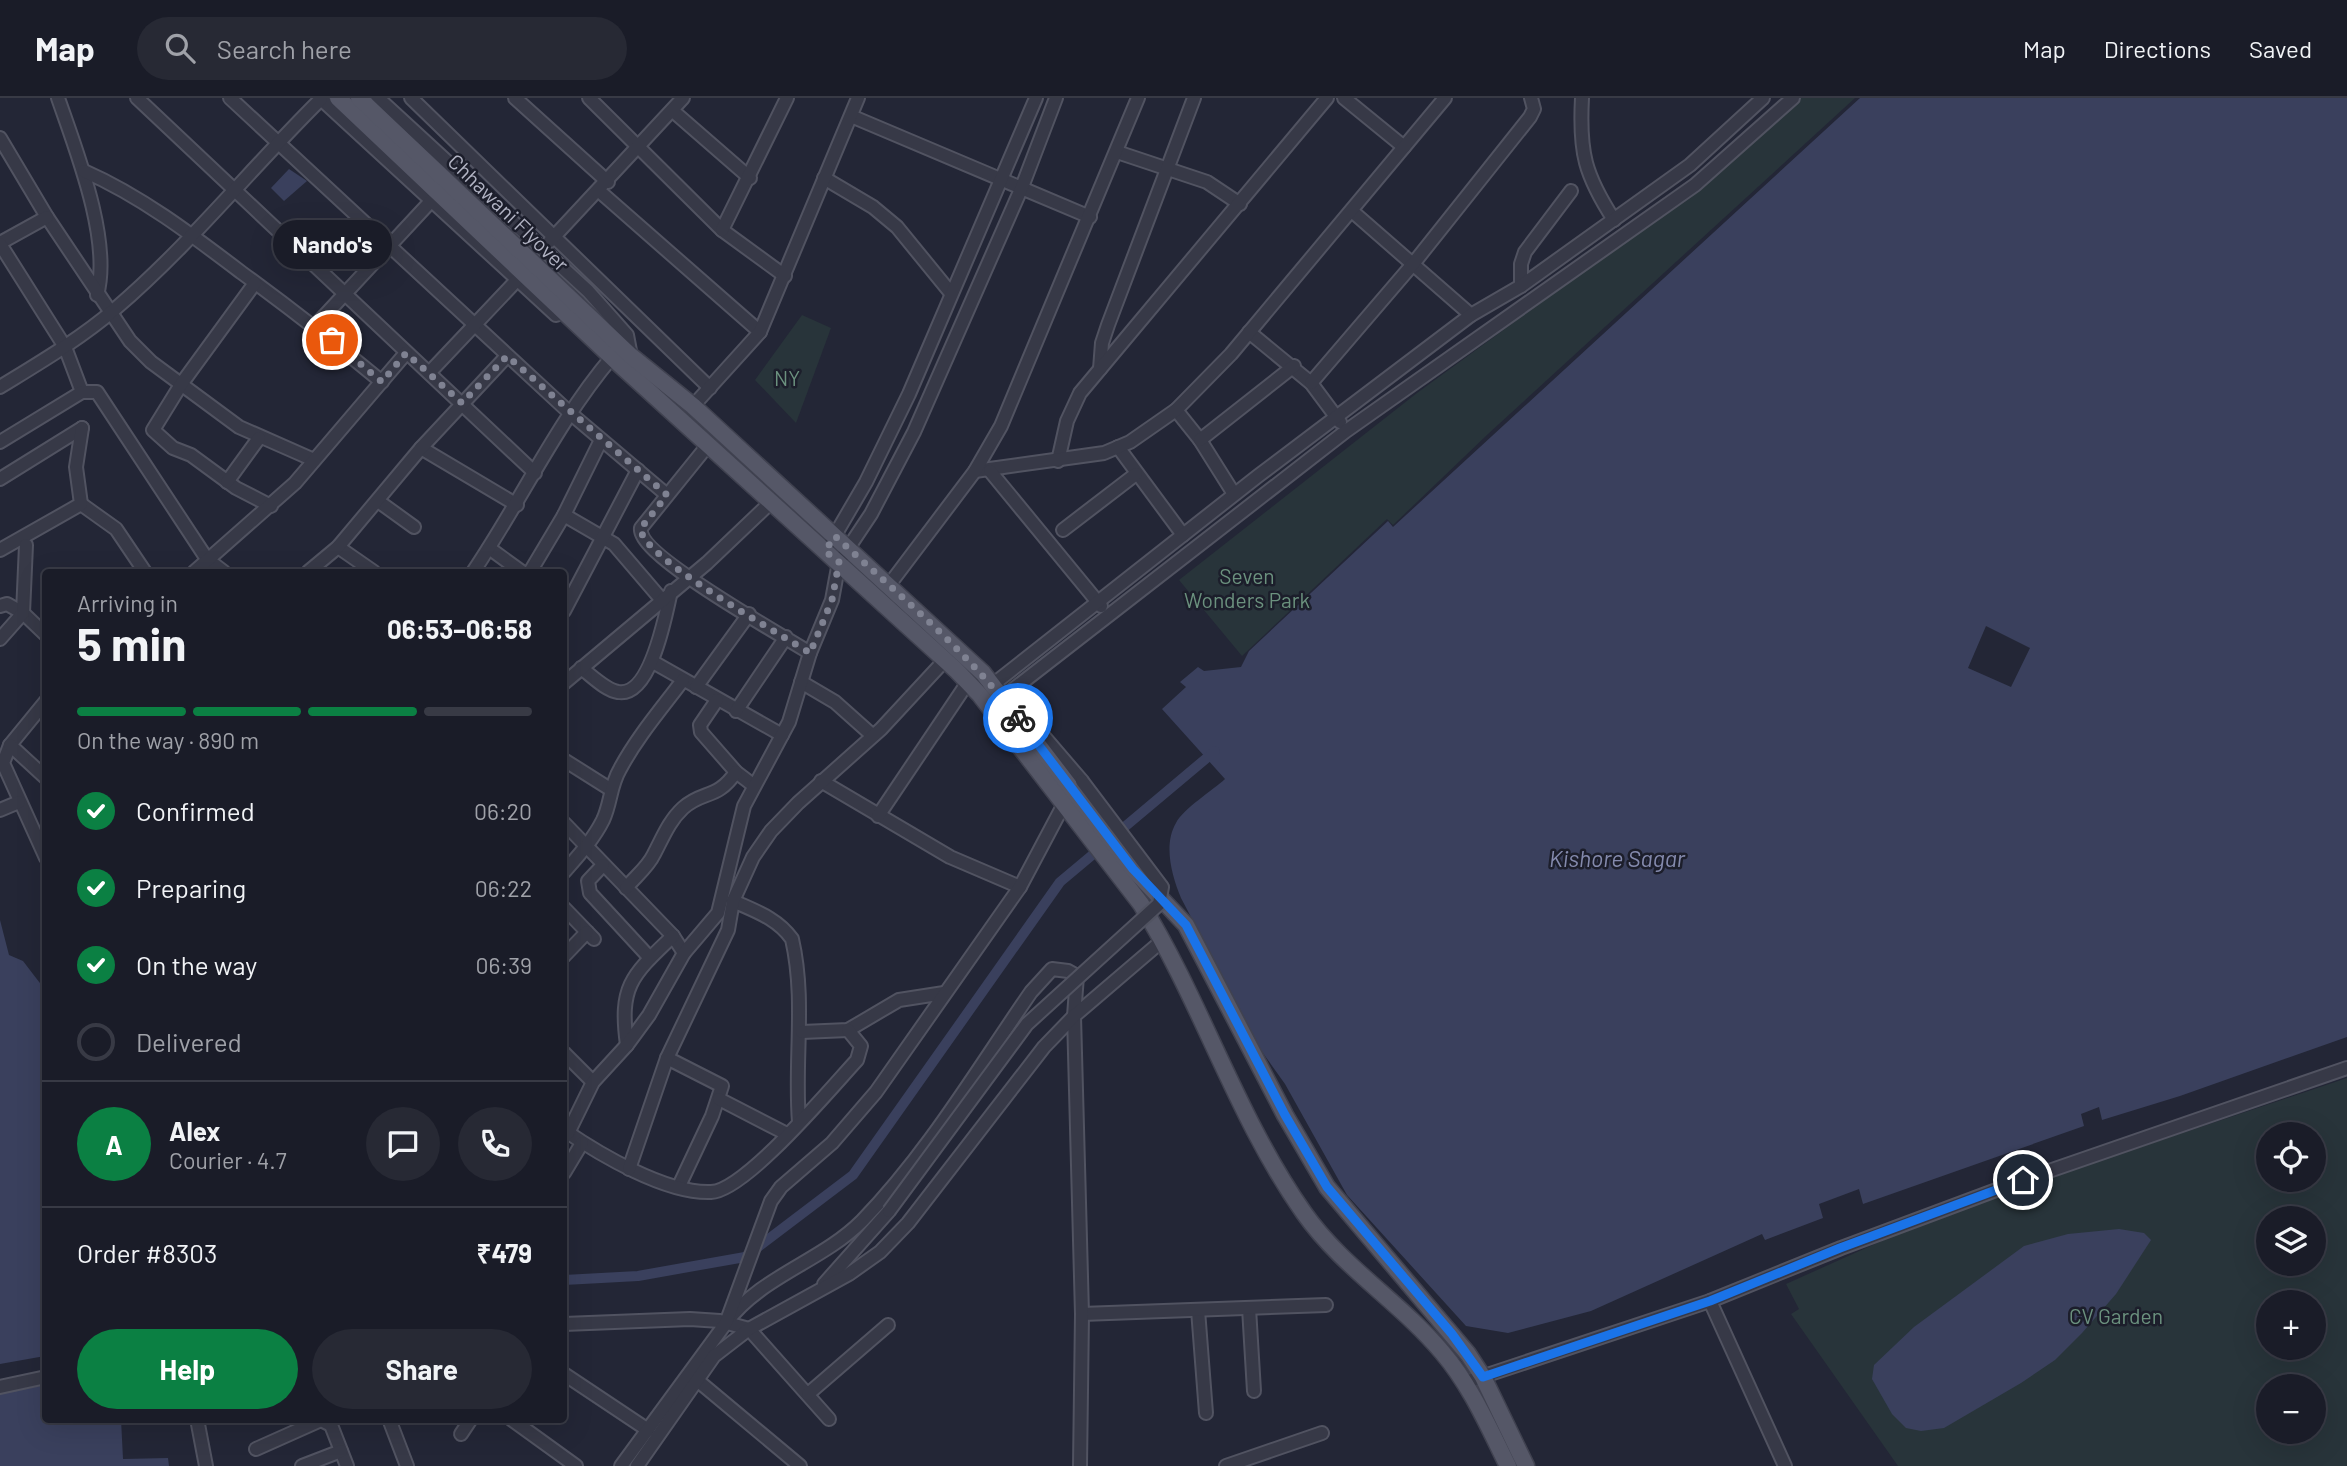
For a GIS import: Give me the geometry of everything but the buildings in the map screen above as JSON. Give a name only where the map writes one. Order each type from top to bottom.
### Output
[{"type":"main road","name":"Chhawani Flyover","points":[[338,98],[597,332],[693,406],[955,645],[995,699]]},
{"type":"main road","name":"Chhawani Flyover","points":[[359,98],[597,332],[611,356],[968,682],[995,699]]},
{"type":"main road","points":[[995,699],[1072,806],[1128,875],[1186,925],[1285,1115],[1327,1187],[1452,1334],[1483,1377],[1526,1466]]},
{"type":"main road","points":[[1128,875],[1163,940],[1259,1136],[1305,1214],[1338,1254],[1441,1350],[1466,1382],[1508,1466]]},
{"type":"street","points":[[58,98],[84,171],[102,272],[97,295]]},
{"type":"street","points":[[137,98],[234,193],[406,353],[430,372],[535,473]]},
{"type":"street","points":[[230,98],[507,356],[667,495]]},
{"type":"street","points":[[0,387],[65,347],[109,314],[194,236],[321,98],[590,346],[611,356],[570,413],[517,505],[475,569]]},
{"type":"street","points":[[378,98],[588,291],[627,335],[631,356]]},
{"type":"street","points":[[411,98],[710,388]]},
{"type":"street","points":[[515,98],[603,186],[760,332]]},
{"type":"street","points":[[589,98],[722,230],[785,276]]},
{"type":"street","points":[[543,249],[684,98]]},
{"type":"street","points":[[722,230],[750,178],[787,98]]},
{"type":"street","points":[[693,406],[760,332],[858,98]]},
{"type":"street","points":[[825,551],[866,482],[909,394],[950,292],[1036,98]]},
{"type":"street","points":[[629,1169],[667,1058],[728,930],[724,915],[737,828],[754,785],[782,735],[810,653],[832,600],[839,562],[871,514],[914,432],[1022,187],[1056,98]]},
{"type":"street","points":[[889,585],[975,471],[1001,426],[1138,98]]},
{"type":"street","points":[[1100,369],[1102,343],[1194,98]]},
{"type":"street","points":[[1058,461],[1073,404],[1327,98]]},
{"type":"street","points":[[1344,98],[1404,147]]},
{"type":"street","points":[[975,471],[1058,461],[1118,447],[1176,410],[1250,332],[1353,212],[1445,98]]},
{"type":"street","points":[[1311,383],[1413,264],[1530,117],[1534,108],[1531,98]]},
{"type":"street","points":[[1582,98],[1582,139],[1587,172],[1591,184],[1614,220]]},
{"type":"street","points":[[995,699],[1098,602],[1234,494],[1471,315],[1521,286],[1690,164],[1763,98]]},
{"type":"street","points":[[995,699],[1346,431],[1695,185],[1793,98]]},
{"type":"street","points":[[673,111],[750,178]]},
{"type":"street","points":[[851,116],[1090,217]]},
{"type":"street","points":[[0,138],[109,314],[151,362],[259,438],[314,460]]},
{"type":"street","points":[[1117,152],[1208,181],[1240,204]]},
{"type":"street","points":[[84,171],[110,182],[194,236],[315,326],[382,382]]},
{"type":"street","points":[[824,178],[873,207],[897,227],[950,292]]},
{"type":"street","points":[[1521,286],[1521,264],[1525,252],[1571,191]]},
{"type":"street","points":[[315,326],[432,200]]},
{"type":"street","points":[[1353,212],[1471,315]]},
{"type":"street","points":[[47,217],[0,243],[65,347],[82,392]]},
{"type":"street","points":[[430,372],[517,280]]},
{"type":"street","points":[[255,283],[154,424],[155,435],[173,448],[201,461],[227,482],[271,506]]},
{"type":"street","points":[[1250,332],[1294,366],[1311,383],[1346,431]]},
{"type":"street","points":[[197,569],[271,506],[406,353]]},
{"type":"street","points":[[312,569],[338,547],[421,448],[507,356]]},
{"type":"street","points":[[1200,440],[1294,366]]},
{"type":"street","points":[[0,442],[82,392],[97,392],[207,559],[220,569]]},
{"type":"street","points":[[1176,410],[1200,440],[1234,494]]},
{"type":"street","points":[[0,479],[82,428],[76,467],[81,505],[116,530],[143,569]]},
{"type":"street","points":[[227,482],[259,438]]},
{"type":"street","points":[[532,569],[564,515],[601,440]]},
{"type":"street","points":[[708,445],[640,533],[644,540],[688,578],[810,653]]},
{"type":"street","points":[[1118,447],[1183,534]]},
{"type":"street","points":[[421,448],[517,505]]},
{"type":"street","points":[[567,595],[638,470]]},
{"type":"street","points":[[990,471],[1108,614]]},
{"type":"street","points":[[1063,530],[1136,474]]},
{"type":"street","points":[[378,500],[414,527]]},
{"type":"street","points":[[567,680],[688,578],[770,503]]},
{"type":"street","points":[[0,550],[81,505]]},
{"type":"street","points":[[564,515],[614,544],[666,595]]},
{"type":"street","points":[[0,639],[23,613],[26,545]]},
{"type":"street","points":[[338,547],[370,569]]},
{"type":"street","points":[[489,548],[525,569]]},
{"type":"street","points":[[581,668],[617,692],[627,691],[653,662],[666,595]]},
{"type":"street","points":[[0,606],[7,604],[23,613],[42,631]]},
{"type":"street","points":[[696,687],[749,614]]},
{"type":"street","points":[[736,711],[786,637]]},
{"type":"street","points":[[567,1130],[593,1082],[627,1045],[649,1015],[684,953],[724,915],[753,858],[771,831],[872,735],[945,660]]},
{"type":"street","points":[[653,662],[782,735]]},
{"type":"street","points":[[567,868],[603,820],[609,804],[610,789],[621,765],[683,680]]},
{"type":"street","points":[[801,682],[835,702],[872,735]]},
{"type":"street","points":[[878,816],[968,682]]},
{"type":"street","points":[[818,1291],[889,1211],[1027,1024],[1159,904],[1162,887],[1082,781],[1028,719],[995,699]]},
{"type":"street","points":[[717,700],[700,725],[701,732],[736,772],[754,785]]},
{"type":"street","points":[[42,706],[10,745],[3,762],[42,850]]},
{"type":"street","points":[[10,745],[42,774]]},
{"type":"street","points":[[567,762],[610,789]]},
{"type":"street","points":[[626,888],[654,855],[667,827],[683,808],[693,801],[722,790],[736,772]]},
{"type":"street","points":[[821,781],[950,857],[1020,887]]},
{"type":"street","points":[[0,810],[19,802]]},
{"type":"street","points":[[726,1323],[771,1201],[781,1187],[832,1143],[876,1092],[1020,887],[1072,806]]},
{"type":"street","points":[[567,825],[673,936],[684,953]]},
{"type":"street","points":[[603,865],[588,881],[590,893],[650,958]]},
{"type":"street","points":[[733,901],[769,917],[784,927],[792,939],[802,1032],[797,1060],[799,1122]]},
{"type":"street","points":[[567,911],[591,936],[567,954]]},
{"type":"street","points":[[627,1045],[622,1010],[627,991],[650,958],[673,936]]},
{"type":"street","points":[[637,1466],[724,1345],[880,1252],[908,1223],[1012,1085],[1074,1016],[1163,940]]},
{"type":"street","points":[[621,1466],[726,1323],[756,1291],[808,1261],[860,1223],[908,1169],[1031,992],[1052,969],[1068,971],[1077,976],[1074,1016],[1082,1314],[1080,1466]]},
{"type":"street","points":[[802,1032],[848,1030],[899,1000],[944,993]]},
{"type":"street","points":[[567,1133],[629,1169],[679,1186],[710,1192],[723,1189],[744,1175],[787,1134],[861,1053],[861,1046],[848,1030]]},
{"type":"street","points":[[567,1056],[593,1082]]},
{"type":"street","points":[[667,1058],[720,1083],[722,1090],[679,1186]]},
{"type":"street","points":[[1466,1382],[1710,1301],[1840,1248],[2023,1180],[2347,1068]]},
{"type":"street","points":[[719,1099],[787,1134]]},
{"type":"street","points":[[567,1168],[582,1143]]},
{"type":"street","points":[[1710,1301],[1785,1466]]},
{"type":"street","points":[[1082,1314],[1326,1305]]},
{"type":"street","points":[[1249,1308],[1255,1391]]},
{"type":"street","points":[[1198,1310],[1206,1413]]},
{"type":"street","points":[[567,1324],[690,1318],[749,1329],[829,1419]]},
{"type":"street","points":[[808,1394],[888,1325]]},
{"type":"street","points":[[567,1376],[648,1430]]},
{"type":"street","points":[[0,1387],[42,1378]]},
{"type":"street","points":[[697,1380],[800,1466]]},
{"type":"street","points":[[198,1423],[206,1466]]},
{"type":"street","points":[[256,1449],[314,1423]]},
{"type":"street","points":[[327,1423],[331,1425],[347,1466]]},
{"type":"street","points":[[391,1423],[407,1466]]},
{"type":"street","points":[[461,1434],[468,1423]]},
{"type":"street","points":[[517,1423],[576,1466]]},
{"type":"street","points":[[1226,1466],[1322,1433]]},
{"type":"street","points":[[302,1466],[341,1451]]},
{"type":"green space","name":"Seven Wonders Park","points":[[1800,98],[1855,98],[1488,434],[1393,525],[1387,519],[1242,656],[1179,580],[1417,393],[1635,234],[1689,199]]},
{"type":"green space","name":"NY","points":[[802,315],[831,328],[796,423],[755,380]]},
{"type":"green space","name":"CV Garden","points":[[2347,1078],[2347,1466],[1898,1466],[1791,1314],[1799,1309],[1786,1284],[1946,1212]]},
{"type":"water","name":"Kishore Sagar","points":[[1860,98],[2347,98],[2347,1037],[2180,1096],[2102,1120],[2099,1107],[2081,1114],[2084,1126],[1863,1204],[1859,1189],[1819,1204],[1823,1218],[1765,1240],[1762,1234],[1591,1311],[1508,1333],[1466,1326],[1347,1195],[1285,1084],[1260,1049],[1181,898],[1169,851],[1176,823],[1191,806],[1225,779],[1162,709],[1186,687],[1180,682],[1198,667],[1204,671],[1241,667],[1249,651],[1388,521],[1393,527]],"holes":[[[1986,626],[2030,648],[2011,687],[1968,668]]]},
{"type":"water","points":[[289,169],[307,181],[284,201],[271,188]]},
{"type":"water","points":[[0,920],[9,955],[23,961],[42,986],[42,1357],[0,1364]]},
{"type":"water","points":[[2119,1229],[2144,1233],[2151,1240],[2116,1294],[2055,1360],[1944,1428],[1921,1431],[1906,1428],[1892,1414],[1872,1379],[1874,1365],[1914,1327],[2024,1246],[2068,1234]]},
{"type":"water","points":[[42,1386],[42,1423],[121,1423],[123,1459],[168,1458],[169,1466],[0,1466],[0,1394]]},
{"type":"waterway","points":[[1115,835],[1215,751]]},
{"type":"waterway","points":[[567,1280],[638,1276],[745,1257],[853,1175],[1060,882],[1103,846]]},
{"type":"way so far","points":[[332,340],[382,382],[406,353],[462,403],[507,356],[667,495],[641,528],[640,533],[644,540],[688,578],[810,653],[834,591],[839,562],[825,551],[835,536],[955,645],[983,673],[1018,718]]},
{"type":"place","name":"Nando's","points":[[332,340]]},
{"type":"route","points":[[1018,718],[1133,869],[1182,919],[1285,1115],[1327,1187],[1452,1334],[1483,1377],[1710,1301],[1840,1248],[2023,1180]]}]
